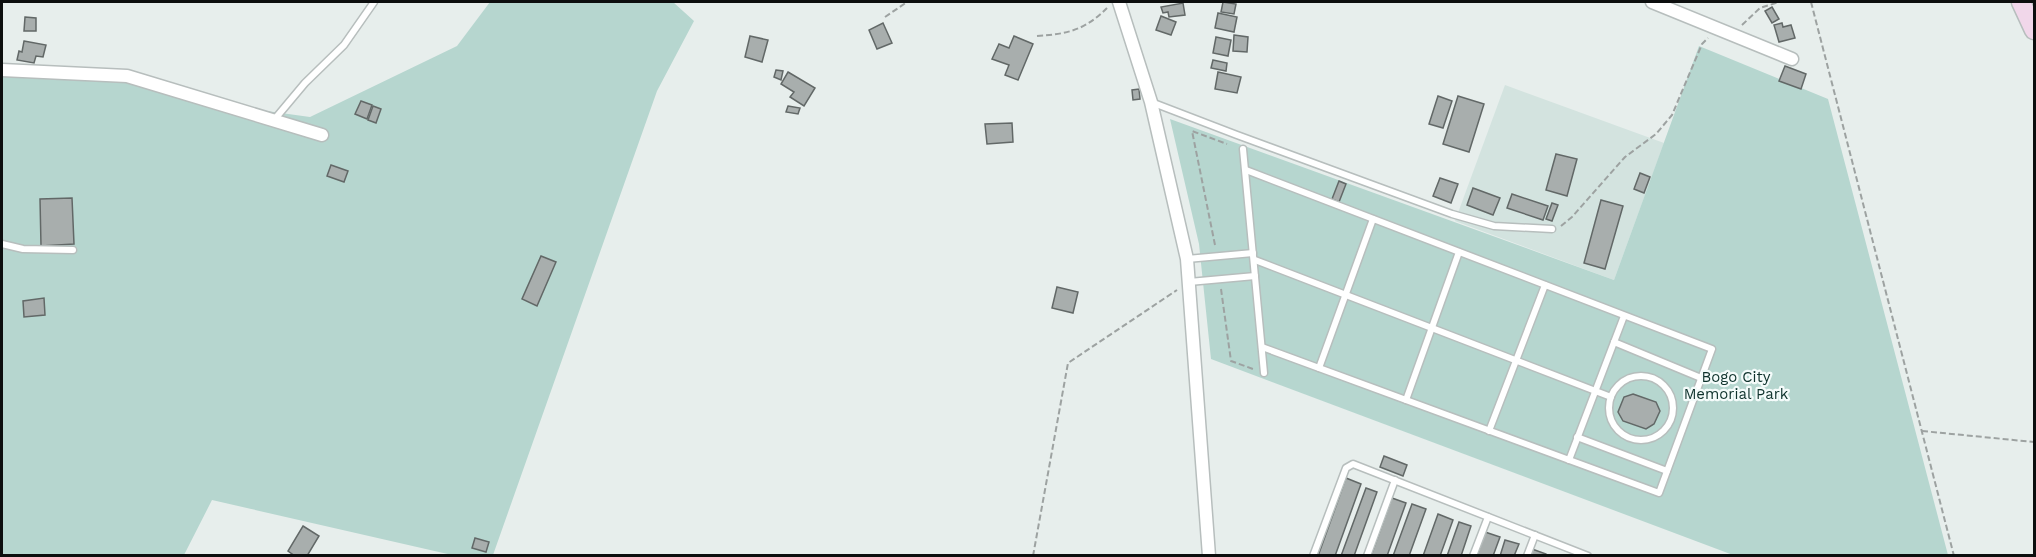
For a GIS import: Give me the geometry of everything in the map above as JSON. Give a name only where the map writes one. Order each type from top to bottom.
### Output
[{"type":"street","points":[[1119,2],[1151,102],[1187,259],[1209,555]]},
{"type":"street","points":[[1652,2],[1792,59]]},
{"type":"street","points":[[2021,2],[2034,30]]},
{"type":"street","points":[[2,70],[128,76],[322,135]]},
{"type":"lane","points":[[367,2],[368,12]]},
{"type":"lane","points":[[273,121],[304,83],[344,45],[374,2]]},
{"type":"lane","points":[[1151,102],[1452,214],[1494,226],[1552,229]]},
{"type":"lane","points":[[1243,149],[1264,374]]},
{"type":"lane","points":[[1246,170],[1712,349],[1659,493],[1262,347]]},
{"type":"lane","points":[[1319,368],[1373,219]]},
{"type":"lane","points":[[2,244],[23,249],[73,250]]},
{"type":"lane","points":[[1406,400],[1459,252]]},
{"type":"lane","points":[[1187,259],[1254,257],[1611,397]]},
{"type":"lane","points":[[1189,282],[1255,276]]},
{"type":"lane","points":[[1489,430],[1545,285]]},
{"type":"lane","points":[[1569,460],[1624,315]]},
{"type":"lane","points":[[1614,342],[1701,378]]},
{"type":"lane","points":[[1632,377],[1652,378],[1661,382],[1672,399],[1671,418],[1659,434],[1640,440],[1630,438],[1615,426],[1610,417],[1611,397],[1623,381],[1632,377]]},
{"type":"lane","points":[[1671,418],[1685,423]]},
{"type":"lane","points":[[1577,437],[1667,471]]},
{"type":"lane","points":[[1313,555],[1346,468],[1353,464],[1588,555]]},
{"type":"lane","points":[[1367,555],[1395,480]]},
{"type":"lane","points":[[1473,555],[1488,517]]},
{"type":"lane","points":[[1527,555],[1535,535]]},
{"type":"path","points":[[885,17],[907,2]]},
{"type":"path","points":[[1036,36],[1062,34],[1093,22],[1114,2]]},
{"type":"path","points":[[1552,229],[1572,217],[1625,157],[1656,134],[1672,115],[1702,44],[1713,32],[1727,33],[1738,28],[1760,8],[1779,2]]},
{"type":"path","points":[[1811,2],[1954,555]]},
{"type":"path","points":[[1217,257],[1192,131],[1243,149]]},
{"type":"path","points":[[1220,279],[1231,361],[1264,374]]},
{"type":"path","points":[[1033,555],[1068,363],[1189,282]]},
{"type":"path","points":[[1922,431],[2034,442]]},
{"type":"shaded area","points":[[1505,85],[1664,143],[1614,280],[1455,221]]},
{"type":"green space","points":[[490,2],[673,2],[694,21],[657,91],[493,555],[452,555],[212,500],[184,555],[2,556],[2,75],[111,75],[209,103],[310,117],[457,46]]},
{"type":"green space","name":"Bogo City Memorial Park","points":[[1699,46],[1828,99],[1948,555],[1733,555],[1211,359],[1199,244],[1170,119],[1614,280]]},
{"type":"building","points":[[1223,2],[1236,4],[1234,14],[1221,12]]},
{"type":"building","points":[[1183,3],[1185,15],[1169,17],[1168,12],[1163,13],[1161,7]]},
{"type":"building","points":[[1772,7],[1779,19],[1772,23],[1765,11]]},
{"type":"building","points":[[1218,13],[1237,17],[1234,32],[1215,28]]},
{"type":"building","points":[[1161,16],[1176,22],[1171,35],[1156,30]]},
{"type":"building","points":[[25,17],[36,18],[36,31],[24,31]]},
{"type":"building","points":[[883,23],[892,43],[877,49],[869,30]]},
{"type":"building","points":[[1782,23],[1783,27],[1791,25],[1795,38],[1779,42],[1774,25]]},
{"type":"building","points":[[1234,35],[1248,37],[1247,52],[1233,51]]},
{"type":"building","points":[[750,36],[768,40],[762,62],[745,57]]},
{"type":"building","points":[[1014,36],[1033,44],[1018,80],[1005,75],[1009,65],[992,59],[999,44],[1009,48]]},
{"type":"building","points":[[1216,37],[1231,40],[1228,56],[1213,53]]},
{"type":"building","points":[[24,41],[46,45],[43,57],[36,56],[34,63],[17,60],[19,51],[22,52]]},
{"type":"building","points":[[1213,60],[1227,63],[1226,71],[1211,68]]},
{"type":"building","points":[[1785,66],[1806,74],[1801,89],[1779,81]]},
{"type":"building","points":[[776,70],[783,71],[781,80],[774,77]]},
{"type":"building","points":[[788,72],[815,88],[804,106],[790,97],[794,92],[781,84]]},
{"type":"building","points":[[1218,72],[1241,77],[1237,93],[1215,89]]},
{"type":"building","points":[[1139,89],[1140,99],[1133,100],[1132,90]]},
{"type":"building","points":[[1438,96],[1452,101],[1443,128],[1429,124]]},
{"type":"building","points":[[1458,96],[1484,104],[1469,152],[1443,144]]},
{"type":"building","points":[[361,101],[372,105],[367,119],[355,114]]},
{"type":"building","points":[[373,106],[381,109],[376,123],[368,120]]},
{"type":"building","points":[[788,106],[800,108],[798,114],[786,112]]},
{"type":"building","points":[[1012,123],[1013,142],[987,144],[985,124]]},
{"type":"building","points":[[1556,154],[1577,159],[1567,196],[1546,190]]},
{"type":"building","points":[[331,165],[348,171],[344,182],[327,176]]},
{"type":"building","points":[[1640,173],[1650,177],[1644,193],[1634,189]]},
{"type":"building","points":[[1440,178],[1458,184],[1451,203],[1433,196]]},
{"type":"building","points":[[1339,181],[1346,184],[1339,202],[1332,199]]},
{"type":"building","points":[[1473,188],[1500,198],[1493,215],[1467,205]]},
{"type":"building","points":[[1512,194],[1548,206],[1543,220],[1507,208]]},
{"type":"building","points":[[72,198],[74,244],[41,246],[40,199]]},
{"type":"building","points":[[1601,200],[1623,206],[1605,269],[1584,263]]},
{"type":"building","points":[[1552,203],[1558,205],[1552,221],[1546,219]]},
{"type":"building","points":[[541,256],[556,262],[537,306],[522,299]]},
{"type":"building","points":[[1057,287],[1078,292],[1073,313],[1052,308]]},
{"type":"building","points":[[44,298],[45,315],[24,317],[23,301]]},
{"type":"building","points":[[1633,394],[1656,402],[1660,411],[1654,424],[1646,429],[1623,421],[1618,412],[1624,397]]},
{"type":"building","points":[[1384,456],[1407,465],[1403,476],[1380,467]]},
{"type":"building","points":[[1346,478],[1361,484],[1335,556],[1318,556]]},
{"type":"building","points":[[1366,488],[1377,492],[1354,556],[1341,556]]},
{"type":"building","points":[[1392,498],[1406,503],[1387,556],[1371,556]]},
{"type":"building","points":[[1412,504],[1426,509],[1409,556],[1393,556]]},
{"type":"building","points":[[1438,514],[1453,520],[1440,556],[1423,556]]},
{"type":"building","points":[[1459,522],[1471,526],[1461,556],[1447,556]]},
{"type":"building","points":[[303,526],[319,536],[307,556],[295,556],[288,551]]},
{"type":"building","points":[[1485,532],[1500,537],[1493,556],[1477,556]]},
{"type":"building","points":[[475,538],[489,542],[486,552],[472,548]]},
{"type":"building","points":[[1505,540],[1519,544],[1514,556],[1500,556]]},
{"type":"building","points":[[1532,549],[1546,554],[1546,556],[1529,556]]}]
